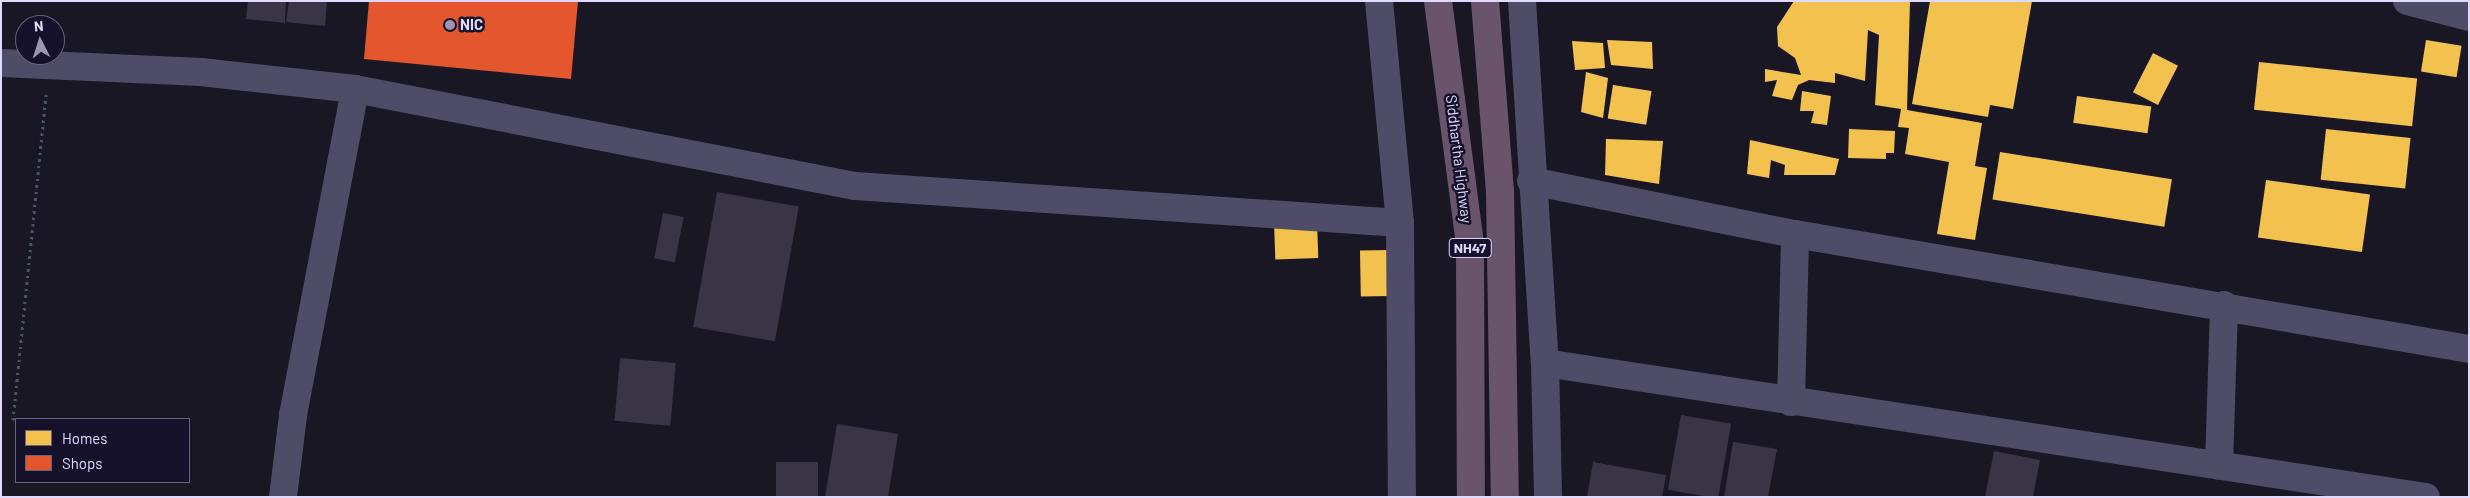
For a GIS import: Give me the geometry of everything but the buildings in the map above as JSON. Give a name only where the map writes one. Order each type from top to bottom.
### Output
[{"type":"highway","name":"Siddhartha Highway","points":[[1438,1],[1470,243],[1472,497]]},
{"type":"highway","name":"NH47","points":[[1485,1],[1500,191],[1505,497]]},
{"type":"street","points":[[1379,1],[1400,223],[1402,497]]},
{"type":"street","points":[[1522,1],[1531,181],[1545,363],[1548,497]]},
{"type":"street","points":[[2407,1],[2469,17]]},
{"type":"street","points":[[1,63],[15,64]]},
{"type":"street","points":[[49,65],[201,72],[355,89],[855,186],[1400,223]]},
{"type":"street","points":[[283,497],[302,368],[355,89]]},
{"type":"street","points":[[1531,181],[1794,234],[2224,305],[2469,349]]},
{"type":"street","points":[[1792,402],[1794,234]]},
{"type":"street","points":[[2219,466],[2224,305]]},
{"type":"street","points":[[1545,363],[2426,497]]},
{"type":"path","points":[[13,420],[49,65]]},
{"type":"place","name":"NIC","points":[[450,25]]}]
